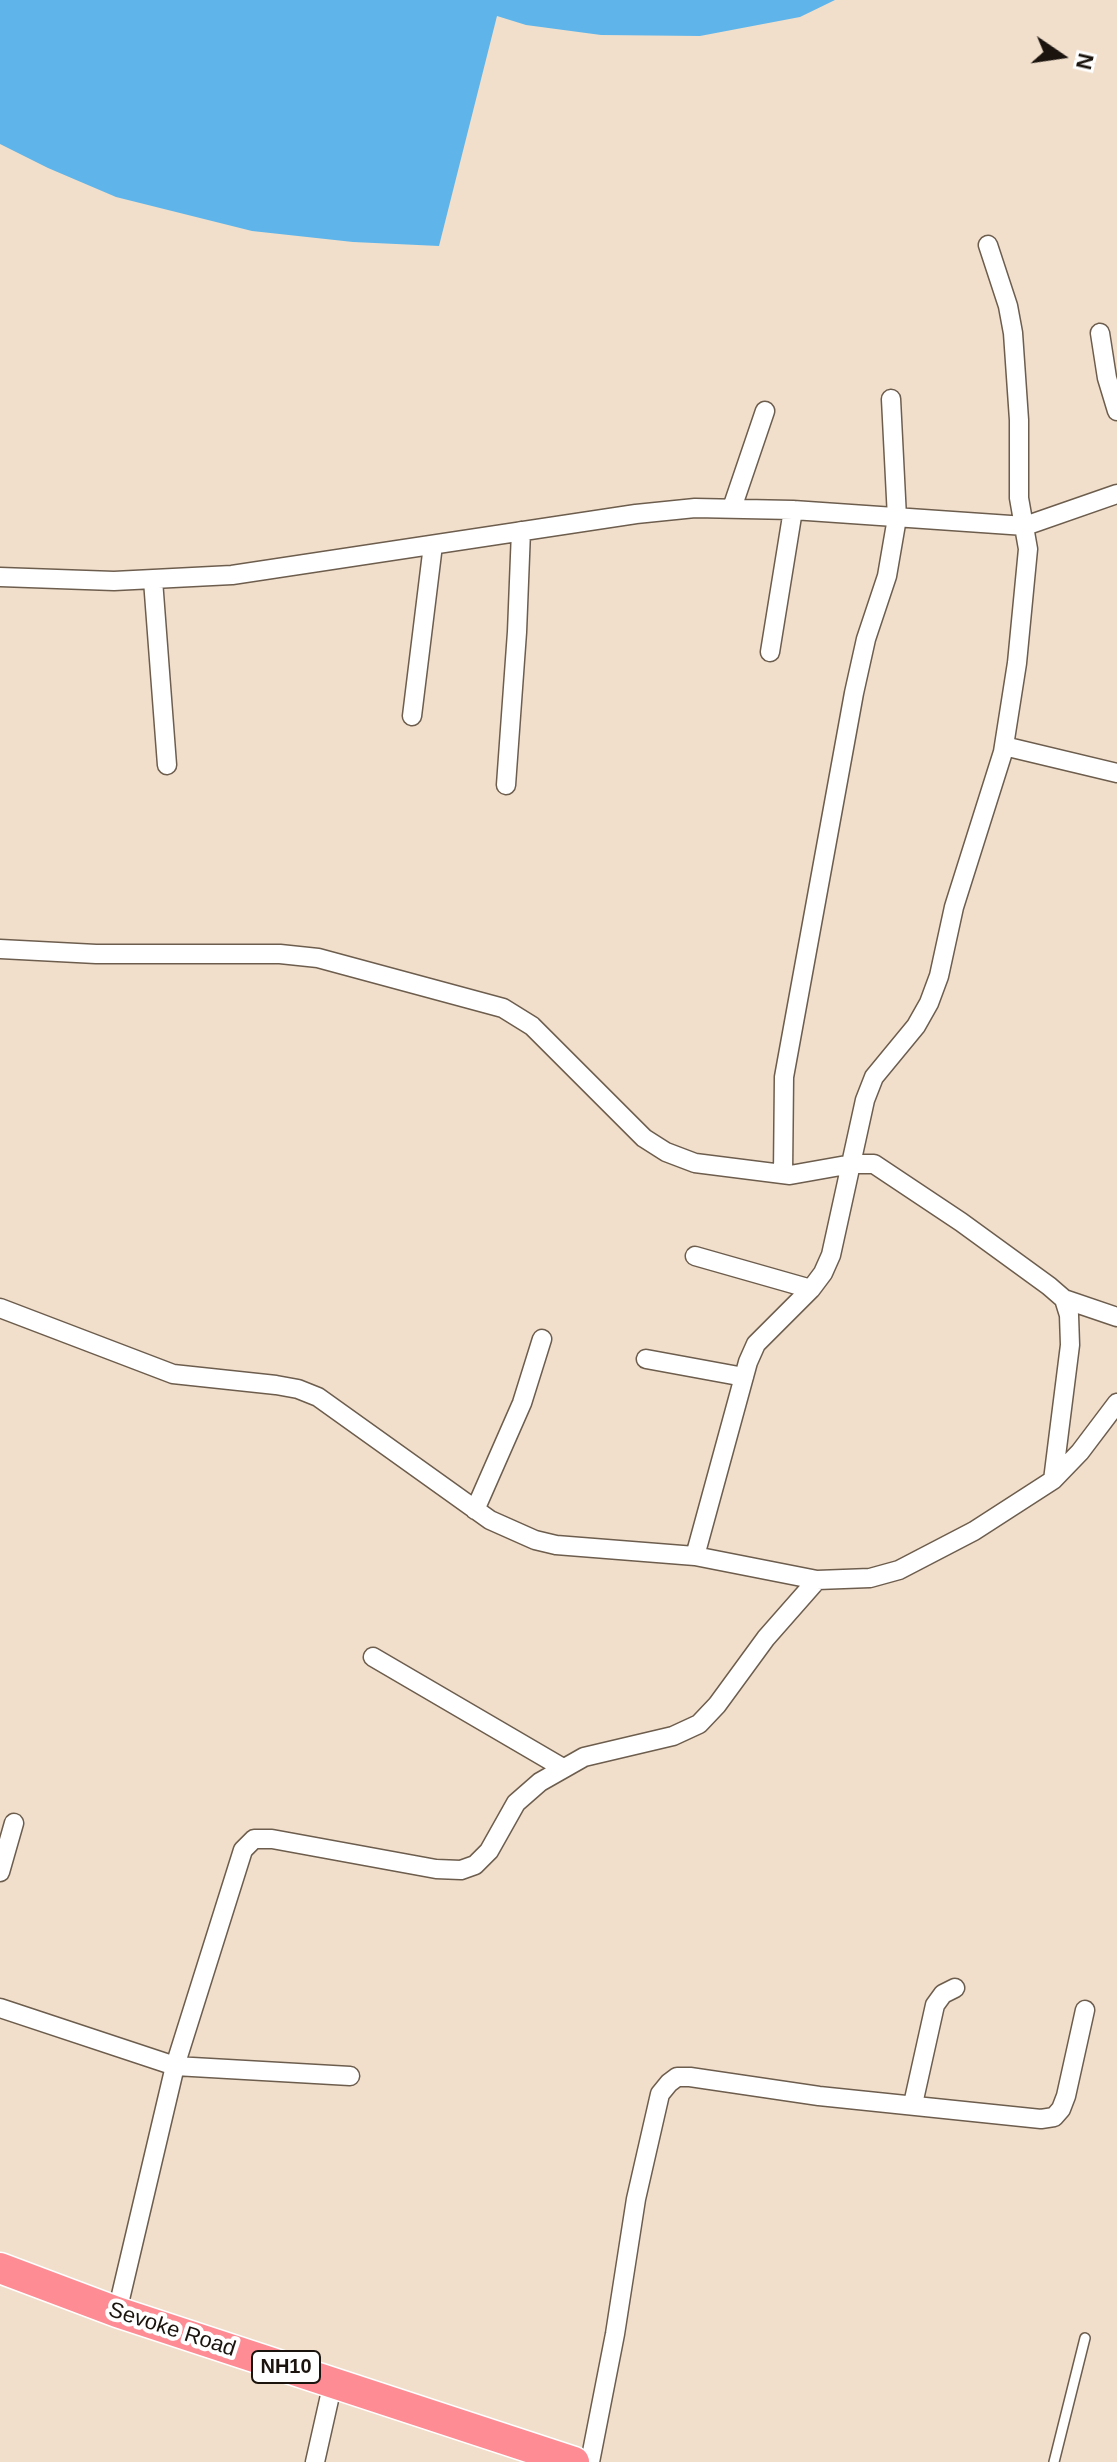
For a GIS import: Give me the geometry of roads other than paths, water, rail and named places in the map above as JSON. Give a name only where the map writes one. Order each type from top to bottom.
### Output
[{"type":"highway","name":"Sevoke Road","points":[[0,2268],[117,2312],[574,2462]]},
{"type":"street","points":[[695,1556],[744,1377],[756,1344],[823,1273],[831,1255],[865,1100],[874,1077],[916,1026],[929,1003],[939,976],[954,907],[1004,746],[1017,663],[1028,549],[1019,498],[1019,420],[1013,333],[1008,306],[988,245]]},
{"type":"street","points":[[1100,333],[1110,393],[1117,411]]},
{"type":"street","points":[[783,1174],[784,1077],[854,693],[866,639],[887,576],[897,518],[891,399]]},
{"type":"street","points":[[732,508],[765,411]]},
{"type":"street","points":[[0,577],[114,581],[232,575],[636,514],[695,508],[793,510],[1025,526],[1117,494]]},
{"type":"street","points":[[770,652],[793,510]]},
{"type":"street","points":[[506,785],[521,531]]},
{"type":"street","points":[[412,716],[433,545]]},
{"type":"street","points":[[153,580],[167,765]]},
{"type":"street","points":[[1004,746],[1117,773]]},
{"type":"street","points":[[0,949],[96,954],[280,954],[318,958],[503,1008],[532,1026],[616,1112],[644,1138],[666,1152],[695,1163],[783,1174],[810,1173],[867,1163],[882,1169],[961,1222],[1064,1299],[1117,1317]]},
{"type":"street","points":[[695,1256],[811,1289]]},
{"type":"street","points":[[1053,1480],[1070,1345],[1069,1315],[1064,1299]]},
{"type":"street","points":[[0,1308],[173,1374],[276,1385],[308,1393],[337,1409],[475,1510],[515,1532],[556,1545],[695,1556],[817,1580],[870,1578],[899,1570],[974,1531],[1053,1480],[1080,1452],[1117,1403]]},
{"type":"street","points":[[475,1510],[522,1403],[542,1339]]},
{"type":"street","points":[[646,1359],[744,1377]]},
{"type":"street","points":[[117,2312],[175,2066],[243,1850],[254,1839],[272,1839],[436,1869],[461,1870],[475,1865],[489,1851],[516,1803],[540,1782],[584,1757],[673,1736],[699,1724],[717,1705],[766,1638],[817,1580]]},
{"type":"street","points":[[373,1657],[563,1768]]},
{"type":"street","points":[[0,1872],[14,1823]]},
{"type":"street","points":[[913,2104],[935,2005],[943,1994],[955,1988]]},
{"type":"street","points":[[0,2008],[175,2066],[350,2076]]},
{"type":"street","points":[[590,2462],[615,2334],[636,2199],[660,2094],[669,2083],[677,2077],[690,2077],[819,2096],[1041,2119],[1054,2117],[1066,2096],[1085,2010]]},
{"type":"street","points":[[315,2462],[333,2382]]},
{"type":"lane","points":[[1054,2462],[1085,2338]]},
{"type":"water","points":[[0,0],[835,0],[800,17],[700,36],[601,35],[526,25],[497,16],[439,246],[353,242],[252,231],[116,197],[0,144]]}]
